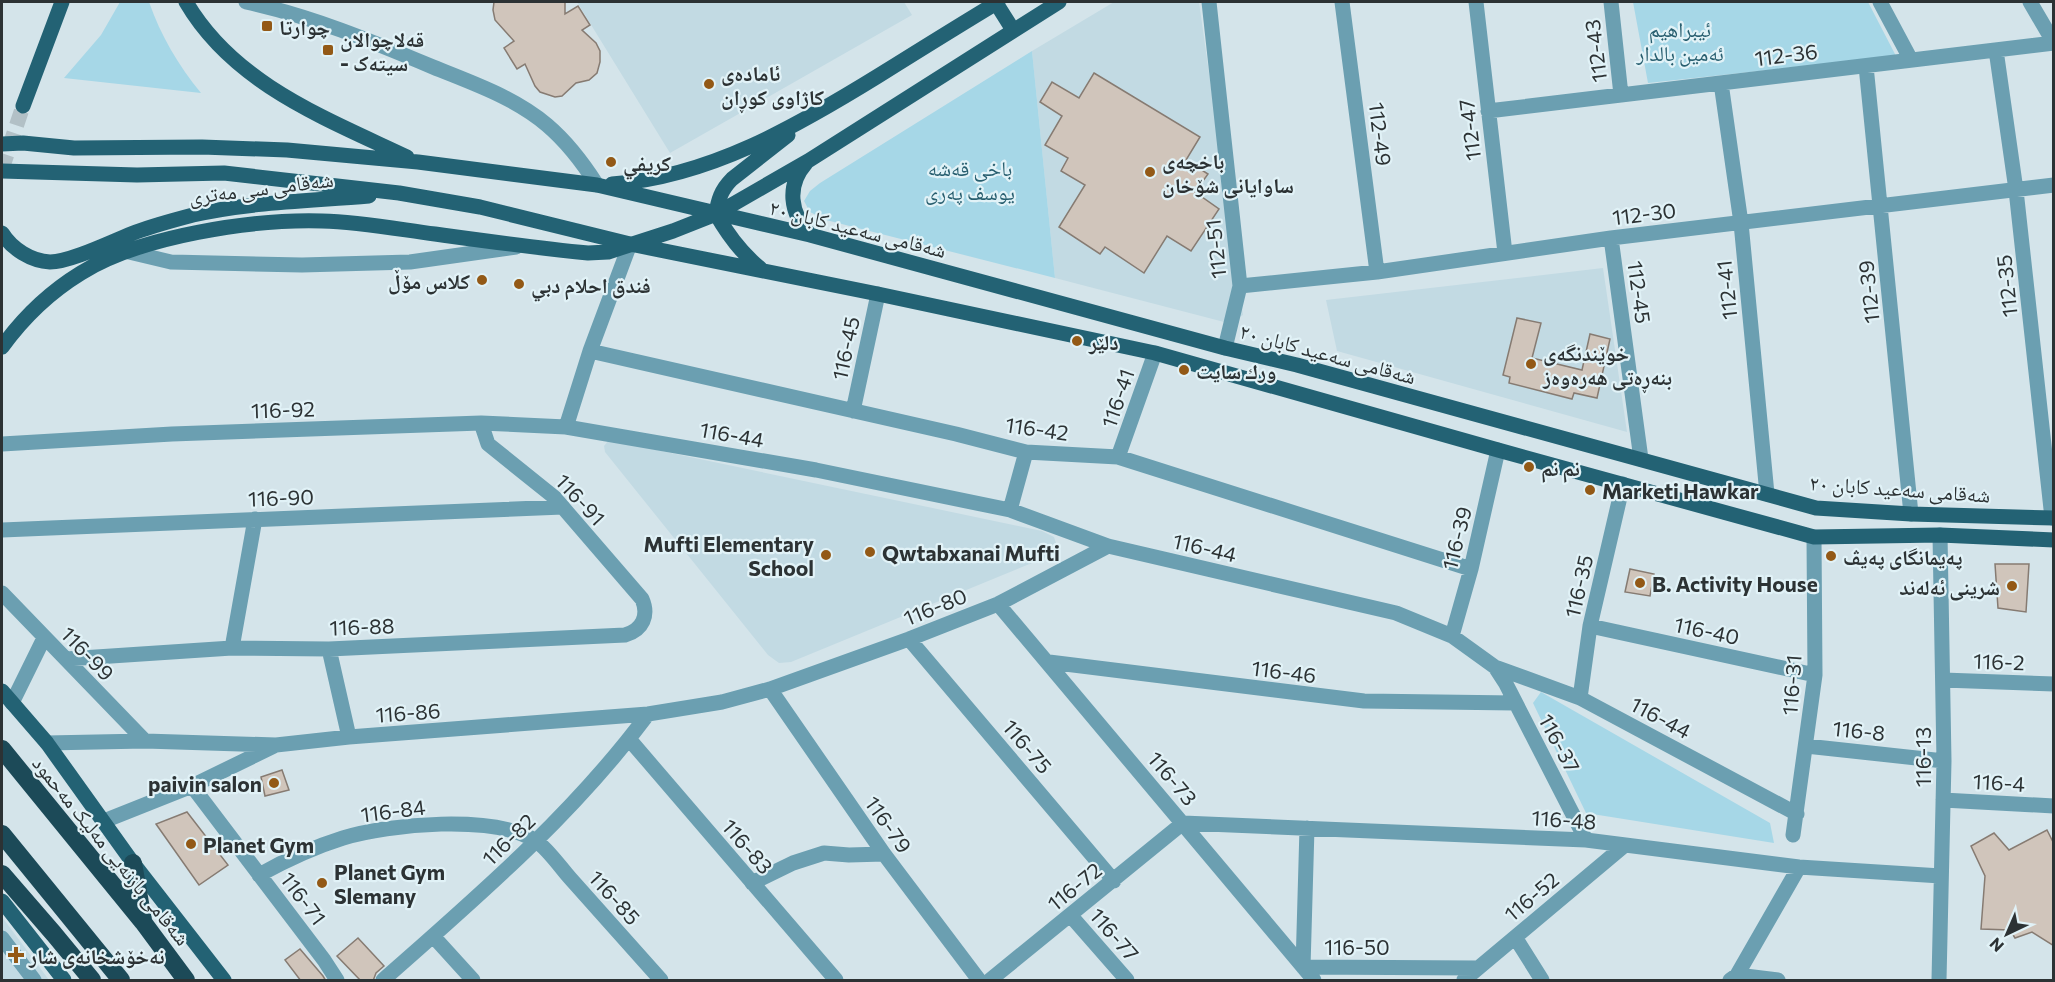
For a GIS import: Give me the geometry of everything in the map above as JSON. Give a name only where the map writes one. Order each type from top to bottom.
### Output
[{"type":"highway","name":"شەقامی بازنەیی مەلیک مەحمود","points":[[2,749],[143,922],[186,981]]},
{"type":"highway","points":[[2,834],[121,981]]},
{"type":"highway","points":[[132,863],[143,922]]},
{"type":"highway","points":[[2,874],[54,933],[92,981]]},
{"type":"main road","points":[[23,106],[62,2]]},
{"type":"main road","points":[[186,2],[218,46],[263,83],[300,106],[417,162]]},
{"type":"main road","points":[[763,271],[736,246],[716,214],[724,186],[810,118],[997,2],[1013,30]]},
{"type":"main road","points":[[2,347],[30,313],[63,285],[102,262],[183,236],[219,229],[293,221],[353,222],[522,246],[598,253],[673,231],[716,214],[808,160],[1059,2]]},
{"type":"main road","points":[[2,144],[23,143],[74,148],[202,147],[287,150],[417,162],[597,185],[664,177],[694,169],[724,158],[810,118]]},
{"type":"main road","points":[[808,160],[795,180],[793,204],[796,216],[810,235]]},
{"type":"main road","points":[[2,171],[137,175],[224,173],[399,193]]},
{"type":"main road","name":"شەقامی سەعید کابان ٢٠","points":[[597,185],[810,235],[1225,348],[1297,365],[1816,508],[1911,514],[2053,518]]},
{"type":"main road","name":"شەقامی سەعید کابان ٢٠","points":[[399,193],[480,207],[630,244],[1155,353],[1814,537],[1940,535],[2054,540]]},
{"type":"main road","name":"شەقامی سی مەتری","points":[[2,232],[13,246],[24,254],[52,262],[68,259],[165,222],[195,215],[256,206],[399,193]]},
{"type":"main road","points":[[1289,391],[1297,365]]},
{"type":"main road","points":[[2,691],[47,743],[132,863],[224,981]]},
{"type":"main road","points":[[2,901],[64,981]]},
{"type":"street","points":[[246,2],[306,17],[350,32],[512,101],[547,125],[561,138],[597,185]]},
{"type":"street","name":"112-51","points":[[1209,2],[1240,286],[1225,348]]},
{"type":"street","name":"112-49","points":[[1342,2],[1377,272]]},
{"type":"street","name":"112-47","points":[[1476,2],[1505,254]]},
{"type":"street","name":"112-43","points":[[1611,2],[1621,95]]},
{"type":"street","points":[[1880,2],[1911,60]]},
{"type":"street","points":[[2030,2],[2054,43]]},
{"type":"street","name":"112-36","points":[[1488,111],[2054,43]]},
{"type":"street","name":"112-35","points":[[1996,50],[2016,190],[2053,518]]},
{"type":"street","name":"112-39","points":[[1866,66],[1911,514]]},
{"type":"street","name":"112-41","points":[[1721,83],[1741,223],[1767,494]]},
{"type":"street","name":"112-30","points":[[1240,286],[1377,272],[1611,238],[2054,185]]},
{"type":"street","name":"112-45","points":[[1611,238],[1641,459]]},
{"type":"street","points":[[566,427],[630,244]]},
{"type":"street","points":[[129,252],[171,262],[313,265],[410,262],[522,246]]},
{"type":"street","name":"116-45","points":[[853,411],[878,294]]},
{"type":"street","name":"116-42","points":[[591,351],[1026,452],[1118,457],[1470,569]]},
{"type":"street","name":"116-41","points":[[1118,457],[1155,353]]},
{"type":"street","name":"116-92","points":[[2,444],[172,434],[481,423],[566,427]]},
{"type":"street","name":"116-91","points":[[481,423],[488,444],[544,488],[563,507],[642,598],[646,611]]},
{"type":"street","name":"116-44","points":[[566,427],[816,470],[1010,510],[1108,546],[1396,613],[1452,636],[1495,667],[1580,698],[1797,814]]},
{"type":"street","name":"116-39","points":[[1452,636],[1498,450]]},
{"type":"street","points":[[1010,510],[1026,452]]},
{"type":"street","name":"116-35","points":[[1580,698],[1590,626],[1623,484]]},
{"type":"street","name":"116-90","points":[[2,530],[563,507]]},
{"type":"street","points":[[231,648],[255,519]]},
{"type":"street","name":"116-13","points":[[1939,981],[1944,761],[1940,535]]},
{"type":"street","name":"116-31","points":[[1793,835],[1815,675],[1814,537]]},
{"type":"street","name":"116-80","points":[[770,689],[909,639],[998,603],[1108,546]]},
{"type":"street","name":"116-99","points":[[2,593],[145,741]]},
{"type":"street","name":"116-73","points":[[998,603],[1314,981]]},
{"type":"street","name":"116-88","points":[[66,659],[231,648],[330,649],[626,635],[642,624],[646,611]]},
{"type":"street","name":"116-40","points":[[1590,626],[1815,675]]},
{"type":"street","points":[[12,703],[44,638]]},
{"type":"street","name":"116-75","points":[[909,639],[1114,880]]},
{"type":"street","points":[[330,649],[350,737]]},
{"type":"street","name":"116-46","points":[[1049,662],[1364,701],[1515,703]]},
{"type":"street","name":"116-37","points":[[1495,667],[1506,684],[1586,840]]},
{"type":"street","name":"116-2","points":[[1942,680],[2054,684]]},
{"type":"street","name":"116-86","points":[[47,743],[145,741],[276,745],[350,737],[648,714],[722,702],[770,689]]},
{"type":"street","name":"116-79","points":[[770,689],[884,854],[979,981]]},
{"type":"street","name":"116-82","points":[[383,981],[537,841],[629,739],[648,714]]},
{"type":"street","name":"116-83","points":[[629,739],[836,981]]},
{"type":"street","points":[[104,821],[192,786],[276,745]]},
{"type":"street","name":"116-8","points":[[1806,746],[1944,761]]},
{"type":"street","name":"116-71","points":[[192,786],[324,960],[337,981]]},
{"type":"street","name":"116-4","points":[[1942,800],[2054,806]]},
{"type":"street","name":"116-72","points":[[990,981],[1183,823]]},
{"type":"street","name":"116-48","points":[[1183,823],[1586,840],[1799,867],[1941,876]]},
{"type":"street","name":"116-84","points":[[259,874],[322,845],[391,828],[483,826],[537,841]]},
{"type":"street","name":"116-50","points":[[1307,828],[1304,967],[1477,968]]},
{"type":"street","name":"116-85","points":[[537,841],[661,981]]},
{"type":"street","name":"116-52","points":[[1464,981],[1625,845]]},
{"type":"street","points":[[752,883],[793,862],[824,853],[884,854]]},
{"type":"street","points":[[1778,981],[1734,978],[1799,867]]},
{"type":"street","name":"116-77","points":[[1071,916],[1127,981]]},
{"type":"street","points":[[433,936],[473,981]]},
{"type":"street","points":[[1515,937],[1542,981]]},
{"type":"street","points":[[2,938],[34,981]]},
{"type":"shaded area","name":"ئامادەی کاژاوی کوڕان","points":[[577,2],[904,2],[912,15],[670,153]]},
{"type":"shaded area","points":[[1114,2],[1199,2],[1243,315],[1228,323],[1055,278],[1032,51]]},
{"type":"shaded area","points":[[1603,268],[1627,432],[1337,351],[1326,300]]},
{"type":"shaded area","name":"Qwtabxanai Mufti","points":[[609,440],[1042,531],[1054,537],[1057,546],[1049,556],[791,662],[779,663],[768,655],[605,452],[604,446]]},
{"type":"shaded area","name":"نەخۆشخانەی شار","points":[[2,917],[11,929],[49,980],[2,980]]},
{"type":"green space","points":[[120,2],[149,2],[171,50],[201,93],[64,78],[101,35]]},
{"type":"green space","name":"ئیبراهیم ئەمین بالدار","points":[[1633,2],[1868,2],[1896,56],[1648,83]]},
{"type":"green space","name":"باخی قەشە یوسف پەری","points":[[1032,51],[1055,278],[826,220],[810,212],[804,201],[810,191],[820,183]]},
{"type":"green space","points":[[1541,692],[1770,823],[1774,843],[1586,813],[1533,703]]},
{"type":"building","points":[[494,2],[565,2],[565,14],[578,6],[590,25],[582,30],[596,43],[600,51],[597,73],[589,80],[576,83],[562,96],[555,97],[540,92],[525,64],[517,69],[504,48],[514,41],[495,20]]},
{"type":"building","name":"باخچەی ساوایانی شۆخان","points":[[1094,73],[1200,137],[1186,160],[1208,174],[1195,192],[1219,209],[1191,251],[1167,236],[1144,273],[1105,247],[1100,254],[1059,227],[1085,185],[1061,171],[1068,158],[1045,145],[1062,116],[1040,102],[1052,82],[1079,98]]},
{"type":"building","name":"خوێندنگەی بنەڕەتی هەرەوەز","points":[[1517,318],[1541,323],[1532,358],[1582,370],[1590,334],[1610,339],[1597,398],[1574,393],[1572,399],[1509,383],[1510,377],[1503,375]]},
{"type":"building","name":"شرینی ئەلەند","points":[[1995,564],[2029,564],[2026,612],[1998,608]]},
{"type":"building","name":"B. Activity House","points":[[1630,569],[1654,574],[1650,596],[1625,592]]},
{"type":"building","name":"paivin salon","points":[[282,770],[289,790],[265,796],[261,777]]},
{"type":"building","name":"Planet Gym","points":[[187,812],[228,865],[199,885],[156,824]]},
{"type":"building","points":[[2047,830],[2054,844],[2054,946],[2032,932],[2015,938],[2010,930],[1981,929],[1985,876],[1971,846],[1994,833],[2009,850]]},
{"type":"building","points":[[358,938],[384,966],[376,973],[373,981],[361,981],[337,956]]},
{"type":"building","points":[[300,949],[326,981],[301,981],[285,960]]},
{"type":"tunnel","points":[[2,169],[23,106]]},
{"type":"place","name":"چوارتا","points":[[267,26]]},
{"type":"place","name":"قەلاچوالان - سیتەک","points":[[328,50]]},
{"type":"place","name":"ئامادەی کاژاوی کوڕان","points":[[709,84]]},
{"type":"place","name":"كريفي","points":[[611,162]]},
{"type":"place","name":"باخچەی ساوایانی شۆخان","points":[[1150,172]]},
{"type":"place","name":"کلاس مۆڵ","points":[[482,280]]},
{"type":"place","name":"فندق احلام دبي","points":[[519,284]]},
{"type":"place","name":"دلێر","points":[[1077,341]]},
{"type":"place","name":"خوێندنگەی بنەڕەتی هەرەوەز","points":[[1531,364]]},
{"type":"place","name":"ورك سايت","points":[[1184,370]]},
{"type":"place","name":"نم نم","points":[[1529,467]]},
{"type":"place","name":"Marketi Hawkar","points":[[1590,490]]},
{"type":"place","name":"Qwtabxanai Mufti","points":[[870,552]]},
{"type":"place","name":"Mufti Elementary School","points":[[826,555]]},
{"type":"place","name":"پەیمانگای پەیڤ","points":[[1831,556]]},
{"type":"place","name":"B. Activity House","points":[[1640,583]]},
{"type":"place","name":"شرینی ئەلەند","points":[[2012,586]]},
{"type":"place","name":"paivin salon","points":[[274,783]]},
{"type":"place","name":"Planet Gym","points":[[191,844]]},
{"type":"place","name":"Planet Gym Slemany","points":[[322,883]]},
{"type":"place","name":"نەخۆشخانەی شار","points":[[16,955]]}]
